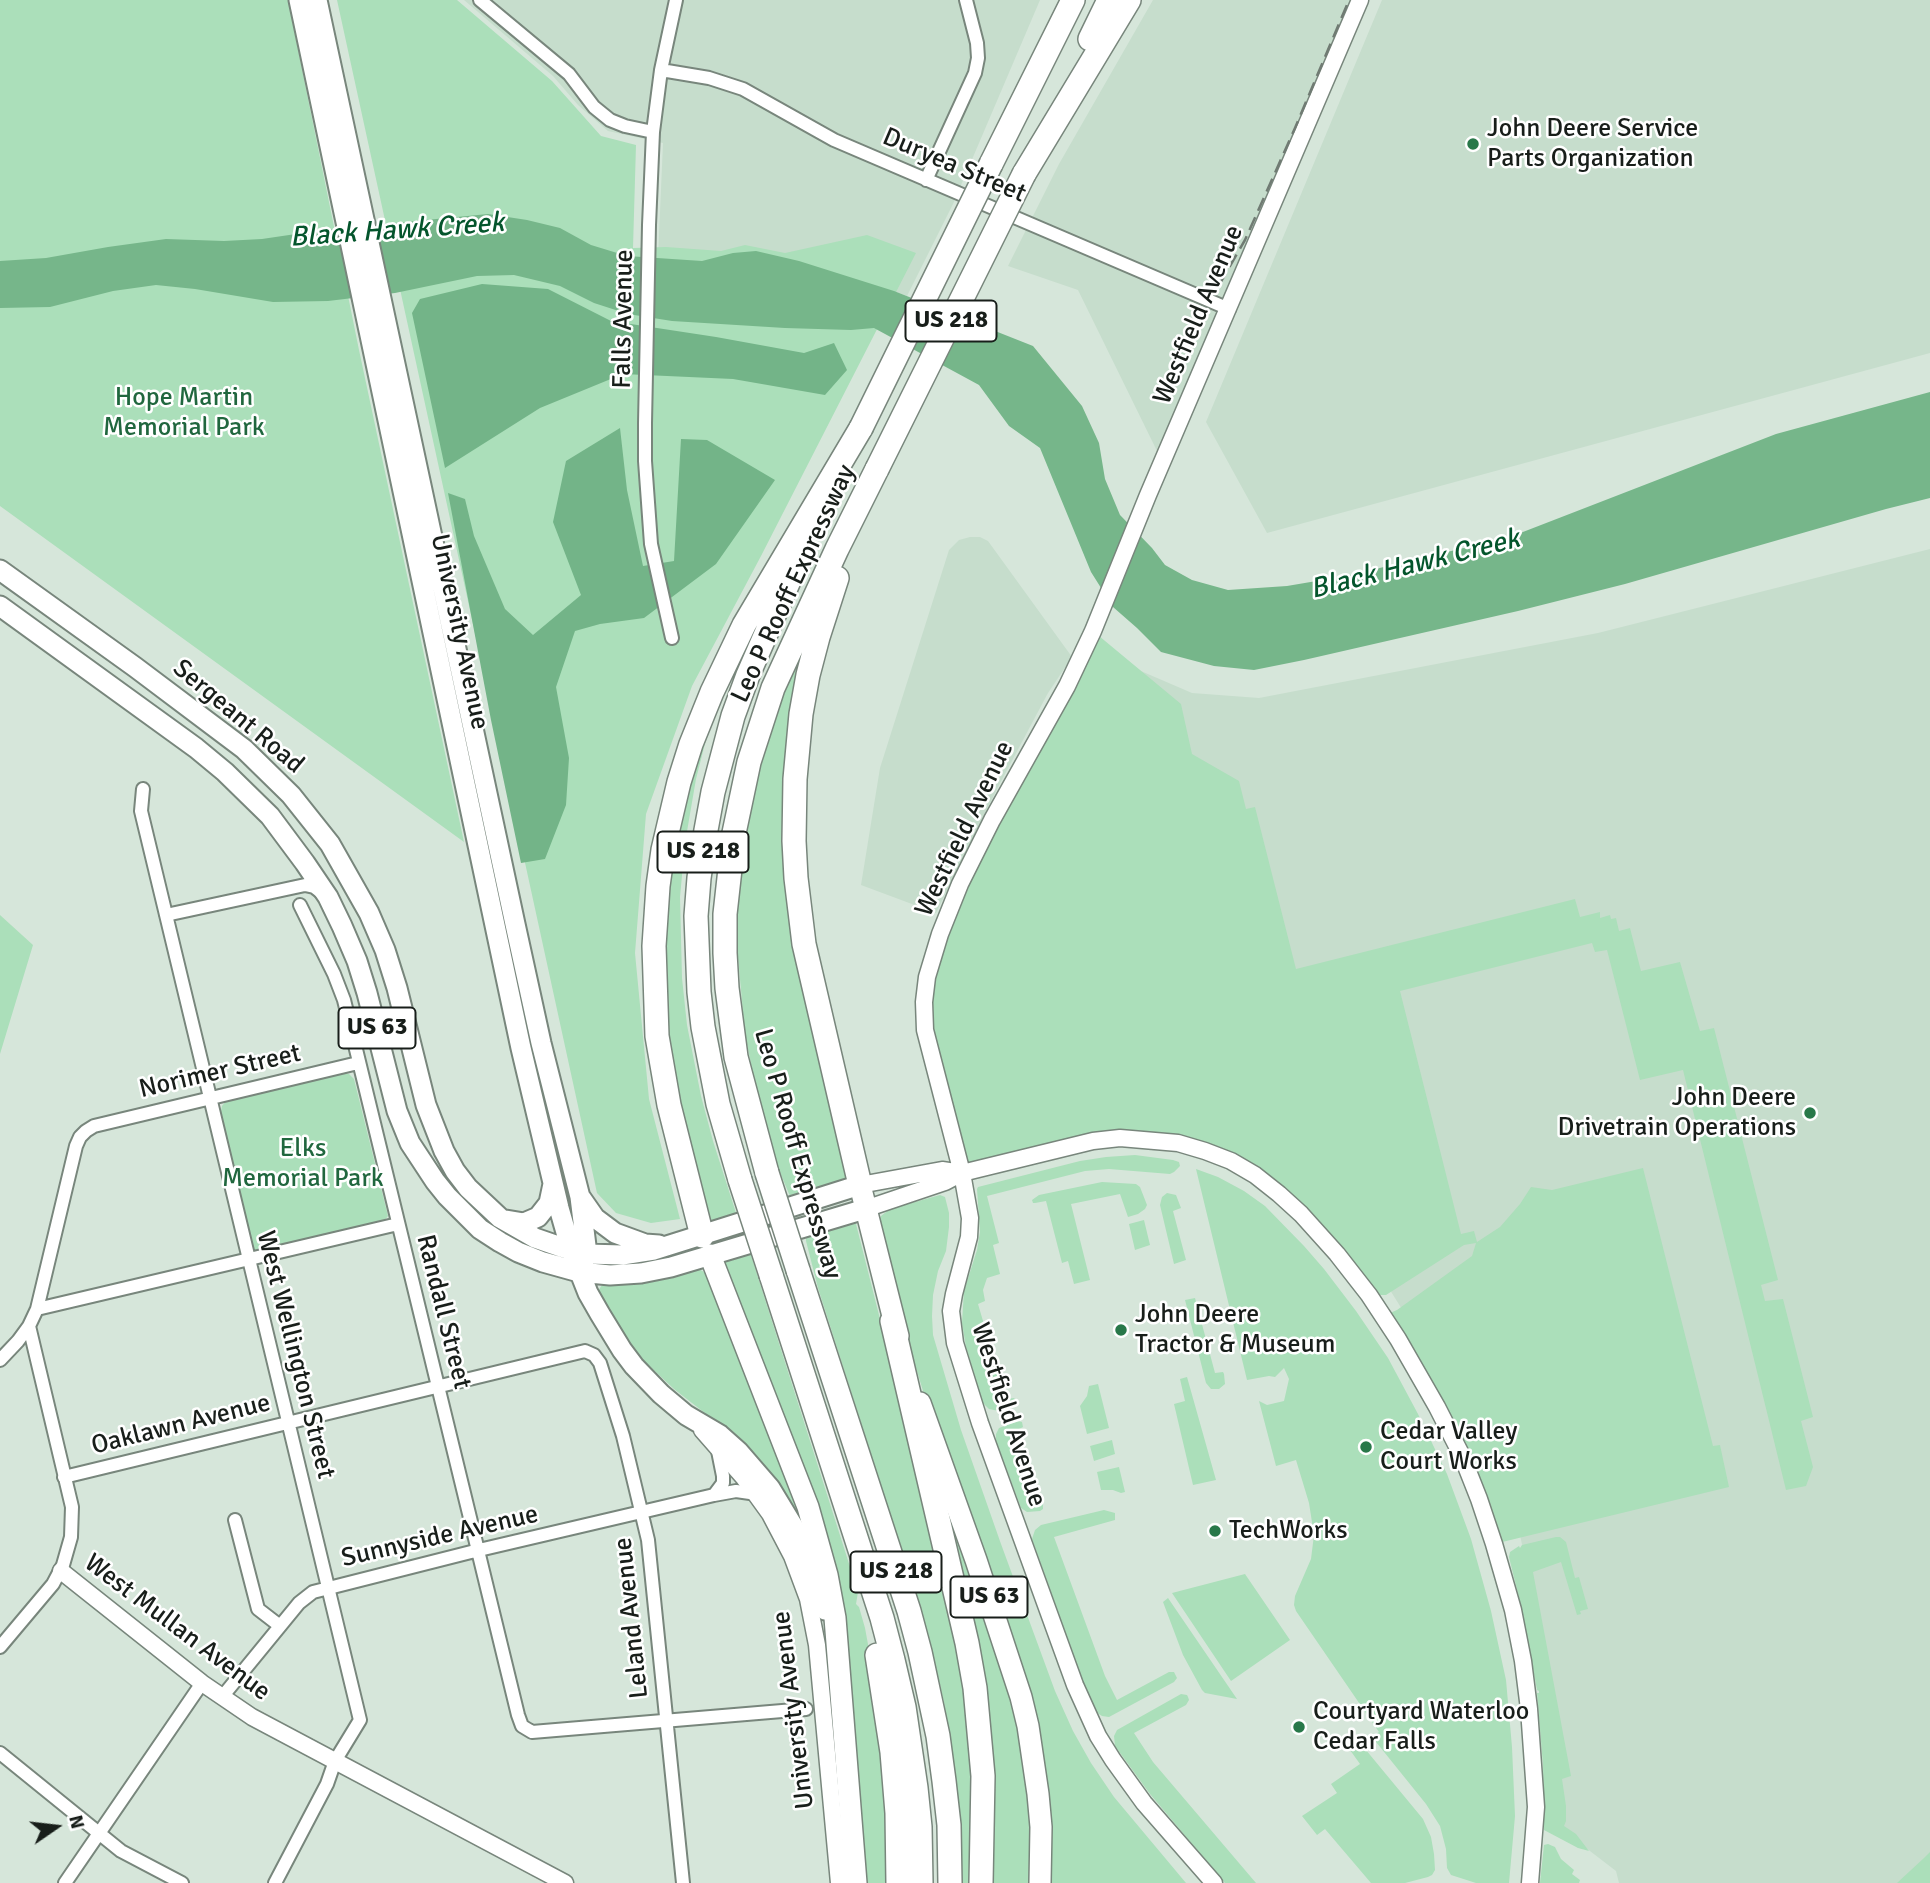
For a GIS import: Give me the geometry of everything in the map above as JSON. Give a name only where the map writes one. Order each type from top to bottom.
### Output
[{"type":"highway","points":[[996,155],[1063,0]]},
{"type":"highway","name":"US 218","points":[[802,536],[861,428],[1073,0]]},
{"type":"highway","name":"Leo P Rooff Expressway","points":[[950,1883],[949,1825],[944,1781],[920,1652],[767,1174],[736,1057],[725,953],[728,878],[749,762],[773,688],[842,550],[877,469],[1109,0]]},
{"type":"highway","points":[[1024,174],[1129,0]]},
{"type":"highway","points":[[802,536],[744,625],[691,744],[671,814],[657,886],[654,946],[657,1036],[669,1105],[706,1245],[808,1507],[827,1575],[835,1618],[856,1883]]},
{"type":"highway","name":"Leo P Rooff Expressway","points":[[802,536],[733,716],[708,817],[696,916],[699,992],[718,1104],[740,1180],[888,1639],[904,1707],[916,1788],[921,1883]]},
{"type":"highway","points":[[842,550],[818,637],[801,714],[795,779],[794,841],[804,944],[860,1185]]},
{"type":"highway","name":"US 63","points":[[860,1185],[892,1321],[1021,1697],[1038,1794],[1041,1827],[1040,1883]]},
{"type":"highway","points":[[892,1321],[967,1643],[975,1688],[983,1776],[981,1883]]},
{"type":"highway","points":[[863,1562],[892,1752],[897,1813],[898,1883]]},
{"type":"main road","name":"University Avenue","points":[[299,0],[347,184],[541,1043],[580,1197],[579,1259]]},
{"type":"main road","name":"University Avenue","points":[[317,0],[347,184]]},
{"type":"main road","name":"University Avenue","points":[[379,332],[521,1048],[553,1183],[600,1314],[622,1350],[649,1382],[686,1415]]},
{"type":"main road","name":"Sergeant Road","points":[[0,570],[244,749],[291,795],[323,836],[350,878],[385,950],[426,1105],[444,1152],[468,1188],[500,1218],[610,1275],[641,1273],[671,1267],[706,1245],[860,1185]]},
{"type":"main road","name":"Sergeant Road","points":[[0,606],[196,748],[270,816],[328,897],[357,961],[397,1111],[410,1143],[435,1181],[462,1213],[490,1236],[518,1252],[579,1259],[639,1254],[669,1246],[706,1245],[865,1209]]},
{"type":"main road","points":[[500,1218],[524,1223],[538,1217],[549,1203],[553,1183]]},
{"type":"main road","points":[[580,1197],[594,1217],[615,1233],[645,1244],[669,1246]]},
{"type":"main road","points":[[686,1415],[720,1435],[738,1451],[770,1488],[793,1526],[805,1549],[822,1597],[841,1700]]},
{"type":"street","points":[[480,0],[569,74],[594,107],[610,120],[653,132]]},
{"type":"street","name":"Falls Avenue","points":[[672,638],[651,544],[645,461],[645,379],[653,132],[661,70],[676,0]]},
{"type":"street","points":[[926,180],[975,73],[977,43],[967,0]]},
{"type":"street","name":"Westfield Avenue","points":[[1214,1883],[1136,1793],[1096,1732],[1075,1685],[980,1423],[955,1343],[951,1311],[969,1237],[970,1218],[962,1173],[925,1030],[924,1002],[927,977],[940,934],[960,884],[992,820],[1067,686],[1093,631],[1148,495],[1360,0]]},
{"type":"street","name":"Duryea Street","points":[[661,70],[709,78],[743,89],[834,140],[1229,309]]},
{"type":"street","name":"West Wellington Street","points":[[143,789],[141,811],[360,1720],[335,1761],[327,1784],[275,1883]]},
{"type":"street","points":[[166,915],[305,885],[314,887],[328,897]]},
{"type":"street","name":"Randall Street","points":[[300,905],[344,1000],[522,1726],[531,1732],[666,1720]]},
{"type":"street","name":"Norimer Street","points":[[37,1309],[76,1146],[80,1137],[94,1126],[358,1063]]},
{"type":"street","points":[[865,1209],[945,1182],[962,1173],[1093,1140],[1120,1138],[1149,1139],[1192,1147],[1231,1161],[1279,1194],[1328,1244],[1361,1284],[1398,1339],[1462,1456],[1494,1544],[1513,1610],[1523,1661],[1536,1807],[1530,1883]]},
{"type":"street","points":[[860,1185],[942,1170],[962,1173]]},
{"type":"street","points":[[0,1360],[29,1326],[37,1309],[398,1224]]},
{"type":"street","name":"West Mullan Avenue","points":[[29,1326],[72,1507],[68,1551],[61,1571],[202,1683],[251,1717],[335,1761],[542,1878],[565,1883]]},
{"type":"street","name":"Oaklawn Avenue","points":[[64,1477],[586,1351],[594,1355]]},
{"type":"street","name":"Leland Avenue","points":[[594,1355],[600,1363],[623,1436],[648,1540],[683,1883]]},
{"type":"street","name":"University Avenue","points":[[686,1415],[716,1444],[757,1494],[792,1556],[808,1599],[817,1645],[839,1883]]},
{"type":"street","points":[[714,1495],[723,1483],[716,1444]]},
{"type":"street","name":"Sunnyside Avenue","points":[[222,1697],[280,1626],[313,1592],[714,1495],[736,1491],[757,1494]]},
{"type":"street","points":[[236,1520],[258,1609],[280,1626]]},
{"type":"street","points":[[0,1647],[49,1591],[61,1571]]},
{"type":"street","points":[[65,1883],[202,1683]]},
{"type":"street","points":[[666,1720],[806,1709]]},
{"type":"street","points":[[0,1753],[121,1851],[182,1883]]},
{"type":"shaded area","points":[[464,0],[1040,0],[953,204],[907,296],[893,291],[658,258],[663,143],[608,131],[578,105],[553,76]]},
{"type":"shaded area","points":[[1153,0],[1353,0],[1158,453],[1078,290],[1008,266],[1059,164]]},
{"type":"shaded area","points":[[1382,0],[1930,0],[1930,353],[1267,533],[1206,422]]},
{"type":"shaded area","points":[[482,284],[548,289],[611,321],[804,353],[834,343],[847,370],[825,395],[733,379],[623,374],[540,408],[445,468],[412,313],[420,299]]},
{"type":"shaded area","points":[[620,428],[627,490],[643,566],[674,561],[681,439],[707,440],[775,480],[716,564],[644,618],[600,624],[575,631],[556,687],[569,758],[566,805],[545,859],[521,863],[448,493],[465,499],[474,536],[505,609],[533,635],[581,595],[553,522],[566,461]]},
{"type":"shaded area","points":[[980,537],[988,541],[1072,657],[1048,693],[998,787],[936,913],[861,885],[880,768],[949,550],[959,540]]},
{"type":"shaded area","points":[[1930,549],[1930,1883],[1619,1883],[1616,1871],[1560,1828],[1559,1718],[1517,1521],[1456,1396],[1357,1237],[1099,653],[1192,693],[1259,698],[1598,633]]},
{"type":"green space","name":"Hope Martin Memorial Park","points":[[0,0],[288,0],[359,350],[464,842],[0,506]]},
{"type":"green space","points":[[337,0],[457,0],[552,81],[601,136],[636,145],[633,248],[666,247],[721,251],[745,245],[785,253],[867,235],[916,253],[692,686],[646,814],[635,953],[649,1099],[680,1219],[651,1223],[616,1213],[597,1193]]},
{"type":"green space","points":[[1093,631],[1181,704],[1192,754],[1239,781],[1246,809],[1255,807],[1296,969],[1575,899],[1580,917],[1600,912],[1600,918],[1610,915],[1611,919],[1616,918],[1619,931],[1630,928],[1641,971],[1680,962],[1700,1031],[1714,1028],[1778,1280],[1761,1285],[1765,1301],[1783,1299],[1813,1417],[1801,1421],[1813,1467],[1806,1486],[1786,1490],[1683,1070],[1640,1080],[1607,950],[1595,952],[1592,943],[1400,991],[1461,1234],[1474,1231],[1477,1242],[1500,1227],[1531,1187],[1552,1190],[1643,1168],[1713,1446],[1720,1445],[1729,1487],[1494,1544],[1479,1499],[1383,1316],[1397,1310],[1472,1256],[1476,1243],[1464,1245],[1386,1295],[1369,1295],[1337,1254],[1231,1161],[1120,1138],[962,1173],[925,1030],[940,934]]},
{"type":"green space","points":[[803,652],[787,784],[851,1180],[792,1201],[779,1170],[753,1074],[745,1034],[737,946],[742,854],[758,772],[783,696]]},
{"type":"green space","points":[[710,724],[696,779],[685,843],[680,897],[682,978],[687,1025],[701,1096],[737,1216],[706,1224],[676,1120],[659,941],[679,802]]},
{"type":"green space","points":[[0,915],[33,945],[0,1054]]},
{"type":"green space","name":"Elks Memorial Park","points":[[342,1073],[349,1074],[354,1079],[388,1216],[382,1223],[253,1250],[220,1116],[222,1106],[226,1101]]},
{"type":"green space","points":[[1135,1155],[1173,1160],[1179,1162],[1180,1166],[1170,1174],[1109,1169],[1085,1171],[987,1196],[999,1243],[993,1245],[1000,1274],[987,1278],[983,1290],[985,1301],[978,1304],[1006,1399],[1014,1398],[1017,1402],[1015,1406],[999,1411],[989,1409],[983,1403],[966,1347],[962,1323],[964,1291],[980,1232],[978,1187],[1080,1161]]},
{"type":"green space","points":[[1196,1169],[1218,1177],[1265,1206],[1324,1269],[1388,1358],[1447,1474],[1471,1539],[1506,1680],[1515,1816],[1509,1883],[1476,1883],[1451,1875],[1447,1868],[1446,1849],[1440,1826],[1426,1804],[1372,1737],[1379,1732],[1296,1611],[1295,1596],[1311,1559],[1314,1535],[1309,1503],[1296,1460],[1276,1466],[1259,1401],[1267,1405],[1284,1401],[1289,1379],[1284,1368],[1275,1377],[1247,1380]]},
{"type":"green space","points":[[1102,1182],[1136,1184],[1140,1187],[1147,1205],[1138,1214],[1128,1217],[1120,1194],[1071,1204],[1090,1280],[1074,1284],[1068,1261],[1062,1263],[1046,1201],[1033,1203],[1032,1200],[1039,1195]]},
{"type":"green space","points":[[1167,1193],[1176,1195],[1181,1208],[1173,1211],[1186,1260],[1174,1264],[1160,1205],[1162,1197]]},
{"type":"green space","points":[[940,1195],[945,1197],[949,1227],[946,1251],[933,1295],[933,1335],[961,1430],[1001,1544],[1055,1691],[1073,1731],[1114,1797],[1186,1883],[1046,1883],[1041,1773],[903,1326],[878,1224],[881,1216],[890,1209]]},
{"type":"green space","points":[[1144,1220],[1150,1245],[1135,1250],[1129,1224]]},
{"type":"green space","points":[[853,1221],[856,1224],[932,1525],[972,1714],[974,1883],[961,1883],[956,1781],[944,1702],[928,1633],[818,1288],[806,1241],[806,1237],[811,1234]]},
{"type":"green space","points":[[750,1252],[858,1592],[856,1604],[865,1628],[879,1704],[891,1883],[864,1883],[843,1641],[721,1260]]},
{"type":"green space","points":[[699,1269],[709,1275],[819,1565],[719,1424],[674,1389],[644,1361],[612,1319],[598,1291],[604,1282]]},
{"type":"green space","points":[[1195,1298],[1215,1373],[1224,1374],[1225,1384],[1219,1389],[1211,1389],[1206,1383],[1185,1300]]},
{"type":"green space","points":[[1187,1377],[1216,1480],[1193,1485],[1174,1404],[1185,1401],[1180,1379]]},
{"type":"green space","points":[[1098,1384],[1109,1428],[1087,1434],[1080,1406],[1087,1396],[1089,1386]]},
{"type":"green space","points":[[1022,1422],[1023,1427],[1015,1431],[1033,1503],[1043,1504],[1040,1511],[1027,1512],[1021,1508],[996,1441],[999,1428]]},
{"type":"green space","points":[[1112,1440],[1115,1454],[1094,1461],[1090,1446]]},
{"type":"green space","points":[[929,1453],[1013,1698],[1030,1786],[1034,1883],[987,1883],[990,1832]]},
{"type":"green space","points":[[1119,1467],[1125,1492],[1101,1490],[1097,1472]]},
{"type":"green space","points":[[1104,1510],[1115,1513],[1115,1520],[1054,1537],[1105,1676],[1117,1700],[1169,1672],[1174,1672],[1177,1678],[1109,1717],[1096,1712],[1086,1690],[1032,1539],[1035,1530],[1041,1525]]},
{"type":"green space","points":[[1556,1537],[1566,1542],[1575,1578],[1579,1577],[1588,1609],[1577,1615],[1561,1562],[1533,1572],[1571,1776],[1562,1779],[1566,1806],[1564,1826],[1576,1834],[1589,1851],[1544,1830],[1539,1691],[1509,1557],[1510,1552],[1519,1546],[1520,1548],[1522,1545]]},
{"type":"green space","points":[[1245,1574],[1290,1640],[1231,1681],[1172,1593]]},
{"type":"green space","points":[[1168,1598],[1237,1699],[1205,1693],[1202,1690],[1183,1655],[1163,1602]]},
{"type":"green space","points":[[1181,1694],[1188,1697],[1186,1705],[1134,1733],[1153,1762],[1256,1883],[1225,1883],[1150,1794],[1115,1746],[1114,1736],[1117,1730]]},
{"type":"green space","points":[[1361,1744],[1423,1819],[1431,1837],[1434,1854],[1435,1870],[1432,1875],[1405,1883],[1371,1883],[1325,1829],[1317,1835],[1302,1816],[1337,1793],[1331,1784],[1360,1764],[1350,1750]]},
{"type":"green space","points":[[1544,1845],[1555,1847],[1561,1859],[1574,1870],[1572,1874],[1580,1880],[1579,1883],[1540,1883]]},
{"type":"green space","points":[[1930,1852],[1930,1883],[1897,1883],[1924,1858]]},
{"type":"water","name":"Black Hawk Creek","points":[[488,214],[560,228],[591,245],[627,256],[702,261],[733,253],[756,251],[799,261],[894,291],[1033,346],[1082,406],[1099,443],[1105,479],[1120,515],[1165,565],[1192,580],[1228,590],[1287,586],[1346,576],[1510,537],[1776,434],[1930,392],[1930,498],[1625,584],[1518,611],[1254,670],[1214,666],[1161,652],[1113,607],[1091,572],[1040,448],[1009,426],[979,385],[874,328],[785,328],[672,321],[628,314],[594,303],[560,286],[514,275],[477,276],[395,293],[328,301],[273,302],[156,285],[113,291],[50,307],[0,308],[0,261],[46,258],[166,239],[262,239],[323,230]]},
{"type":"railway","points":[[1219,285],[1245,240],[1349,0]]},
{"type":"place","name":"John Deere Service Parts Organization","points":[[1473,144]]},
{"type":"place","name":"John Deere Drivetrain Operations","points":[[1810,1113]]},
{"type":"place","name":"John Deere Tractor & Museum","points":[[1121,1330]]},
{"type":"place","name":"Cedar Valley Court Works","points":[[1366,1447]]},
{"type":"place","name":"TechWorks","points":[[1215,1531]]},
{"type":"place","name":"Courtyard Waterloo Cedar Falls","points":[[1299,1727]]}]
